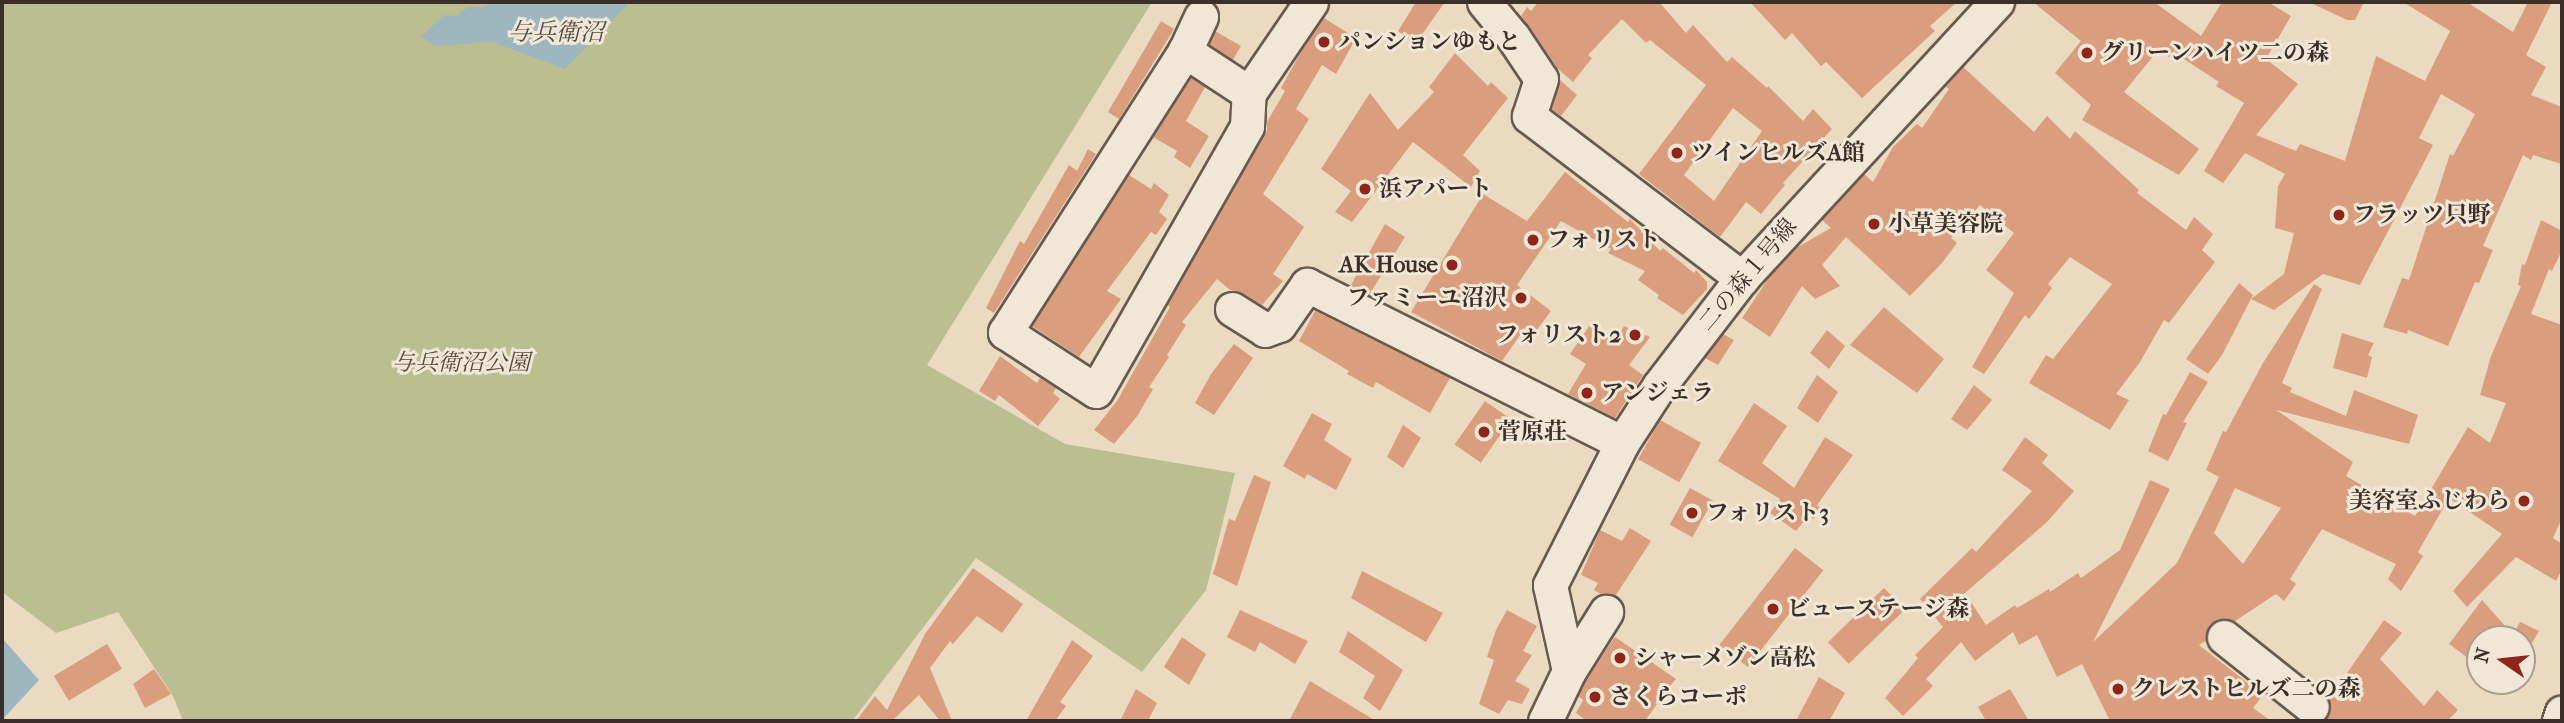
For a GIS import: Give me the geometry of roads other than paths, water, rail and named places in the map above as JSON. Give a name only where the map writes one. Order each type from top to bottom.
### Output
[{"type":"street","points":[[1201,16],[1185,51],[996,344],[1096,391],[1247,126],[1249,93],[1311,2]]},
{"type":"street","points":[[1484,2],[1513,37],[1541,79],[1529,116],[1742,278]]},
{"type":"street","name":"二の森１号線","points":[[1569,671],[1550,585],[1622,443],[1659,386],[1742,278],[1876,129],[1997,2]]},
{"type":"street","points":[[1185,51],[1249,93]]},
{"type":"street","points":[[1232,309],[1265,330],[1279,326],[1307,285],[1622,443]]},
{"type":"street","points":[[1545,721],[1569,671],[1606,612]]},
{"type":"street","points":[[2224,637],[2312,707]]},
{"type":"street","points":[[2559,721],[2562,712]]},
{"type":"water","name":"与兵衛沼","points":[[496,2],[630,2],[565,69],[493,42],[435,46],[421,36],[445,15],[456,16],[468,7],[482,7]]},
{"type":"water","points":[[2,638],[39,680],[2,720]]},
{"type":"place","name":"パンションゆもと","points":[[1324,42]]},
{"type":"place","name":"グリーンハイツ二の森","points":[[2087,53]]},
{"type":"place","name":"ツインヒルズA館","points":[[1677,153]]},
{"type":"place","name":"浜アパート","points":[[1365,189]]},
{"type":"place","name":"フラッツ只野","points":[[2339,215]]},
{"type":"place","name":"小草美容院","points":[[1874,224]]},
{"type":"place","name":"フォリスト","points":[[1533,240]]},
{"type":"place","name":"AK House","points":[[1452,265]]},
{"type":"place","name":"ファミーユ沼沢","points":[[1521,298]]},
{"type":"place","name":"フォリスト2","points":[[1635,335]]},
{"type":"place","name":"アンジェラ","points":[[1587,393]]},
{"type":"place","name":"菅原荘","points":[[1484,432]]},
{"type":"place","name":"美容室ふじわら","points":[[2524,501]]},
{"type":"place","name":"フォリスト3","points":[[1692,513]]},
{"type":"place","name":"ビューステージ森","points":[[1773,609]]},
{"type":"place","name":"シャーメゾン高松","points":[[1620,658]]},
{"type":"place","name":"クレストヒルズ二の森","points":[[2118,689]]},
{"type":"place","name":"さくらコーポ","points":[[1595,697]]},
{"type":"park label","name":"与兵衛沼公園","points":[[461,363]]}]
